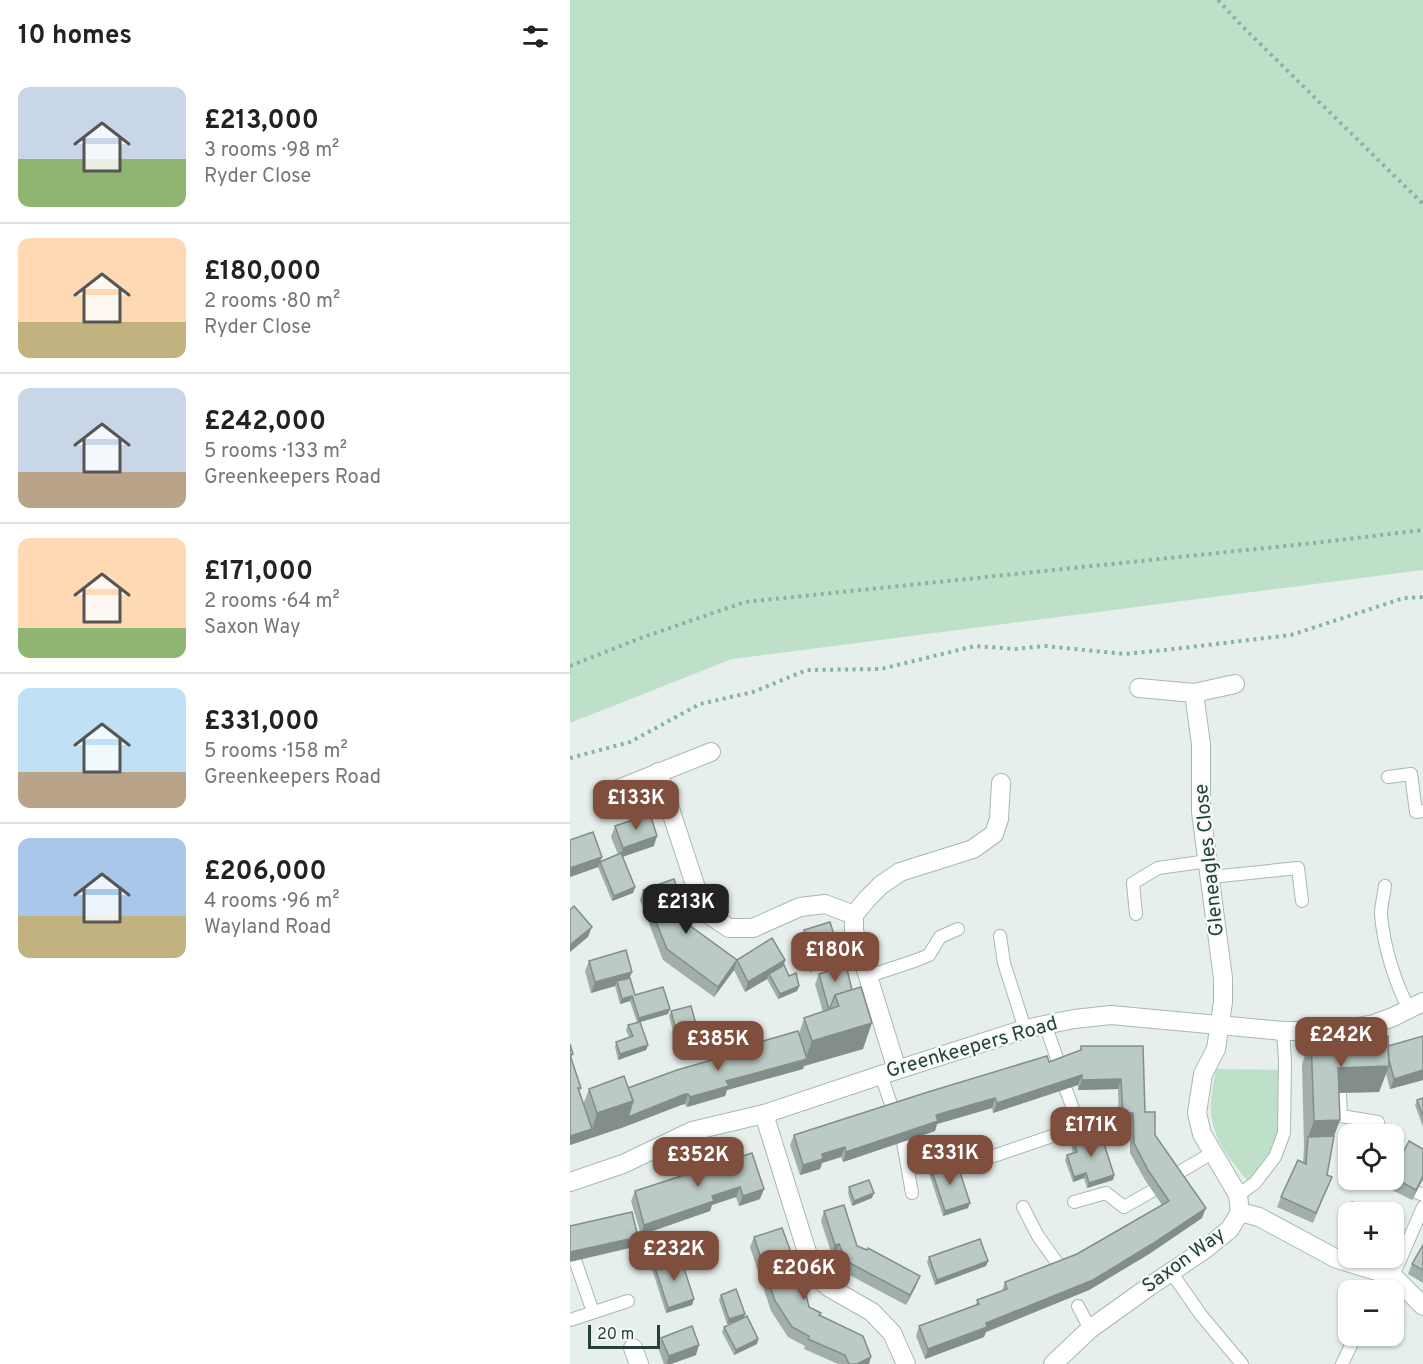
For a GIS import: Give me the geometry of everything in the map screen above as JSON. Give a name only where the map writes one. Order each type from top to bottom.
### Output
[{"type":"street","points":[[1139,688],[1194,693],[1235,684]]},
{"type":"street","name":"Gleneagles Close","points":[[1194,693],[1201,744],[1201,812],[1223,978],[1220,1026]]},
{"type":"street","points":[[613,791],[711,752]]},
{"type":"street","points":[[658,772],[705,912],[729,928],[753,928],[800,907],[825,904],[854,915]]},
{"type":"street","points":[[889,1072],[869,976],[854,931],[854,915],[867,898],[900,872],[973,849],[994,834],[999,819],[1001,783]]},
{"type":"street","name":"Greenkeepers Road","points":[[570,1182],[623,1164],[692,1131],[764,1114],[889,1072],[1046,1024],[1111,1015],[1336,1036],[1374,1024],[1416,1006]]},
{"type":"street","points":[[1220,1026],[1216,1048],[1203,1074],[1197,1113],[1202,1134],[1239,1204],[1337,1259],[1382,1280]]},
{"type":"street","points":[[764,1114],[811,1265],[820,1279],[830,1288],[872,1312],[892,1333],[906,1364]]},
{"type":"street","name":"Saxon Way","points":[[1053,1364],[1090,1329],[1204,1250],[1230,1229],[1239,1204]]},
{"type":"street","points":[[1404,1294],[1423,1306]]},
{"type":"lane","points":[[1388,777],[1411,774],[1416,812],[1423,811]]},
{"type":"lane","points":[[1136,914],[1133,883],[1158,868],[1298,868],[1302,900]]},
{"type":"lane","points":[[1385,886],[1381,912],[1386,942],[1399,987],[1416,1006]]},
{"type":"lane","points":[[869,976],[929,955],[940,937],[958,929]]},
{"type":"lane","points":[[1000,936],[1004,963],[1025,1029]]},
{"type":"lane","points":[[1046,1024],[1060,1067]]},
{"type":"lane","points":[[1239,1204],[1275,1157],[1284,1133],[1283,1032]]},
{"type":"lane","points":[[889,1072],[894,1113]]},
{"type":"lane","points":[[976,1162],[1067,1131],[1076,1114],[1066,1090]]},
{"type":"lane","points":[[1340,1094],[1341,1116],[1378,1122]]},
{"type":"lane","points":[[903,1142],[912,1193]]},
{"type":"lane","points":[[1173,1176],[1212,1153]]},
{"type":"lane","points":[[1074,1202],[1106,1193],[1124,1207],[1152,1191]]},
{"type":"lane","points":[[1023,1206],[1038,1236],[1058,1264]]},
{"type":"lane","points":[[1389,1280],[1423,1207]]},
{"type":"lane","points":[[575,1260],[593,1312]]},
{"type":"lane","points":[[1171,1272],[1201,1315],[1242,1364]]},
{"type":"lane","points":[[570,1320],[628,1301]]},
{"type":"lane","points":[[1078,1306],[1090,1329]]},
{"type":"lane","points":[[1342,1364],[1351,1346]]},
{"type":"path","points":[[1218,0],[1423,204]]},
{"type":"path","points":[[570,666],[638,639],[745,602],[1423,530]]},
{"type":"path","points":[[570,758],[630,742],[700,704],[753,692],[807,670],[881,669],[975,646],[1015,649],[1045,646],[1125,654],[1174,649],[1291,635],[1404,598],[1423,597]]},
{"type":"green space","points":[[570,0],[1423,0],[1423,570],[732,659],[570,723]]},
{"type":"green space","points":[[1216,1069],[1281,1070],[1280,1133],[1269,1157],[1248,1181],[1229,1157],[1212,1121],[1211,1106]]},
{"type":"building","points":[[650,814],[657,836],[623,848],[615,826]]},
{"type":"building","points":[[593,832],[602,857],[570,868],[570,840]]},
{"type":"building","points":[[621,853],[635,887],[614,896],[600,862]]},
{"type":"building","points":[[674,879],[689,925],[737,960],[718,987],[667,949],[643,890]]},
{"type":"building","points":[[574,906],[592,927],[570,945],[570,910]]},
{"type":"building","points":[[830,922],[840,954],[814,961],[804,930]]},
{"type":"building","points":[[772,938],[785,960],[748,982],[737,960]]},
{"type":"building","points":[[626,950],[632,972],[595,982],[589,961]]},
{"type":"building","points":[[784,965],[789,976],[796,973],[799,986],[780,994],[769,974]]},
{"type":"building","points":[[846,965],[852,990],[835,995],[829,1010],[819,974]]},
{"type":"building","points":[[630,978],[635,995],[663,987],[670,1009],[639,1018],[632,996],[622,999],[617,981]]},
{"type":"building","points":[[861,987],[872,1023],[812,1041],[804,1018],[839,1006],[835,995]]},
{"type":"building","points":[[691,1006],[696,1024],[676,1030],[671,1011]]},
{"type":"building","points":[[640,1022],[648,1045],[620,1054],[616,1042],[633,1036],[628,1025]]},
{"type":"building","points":[[798,1031],[807,1059],[726,1081],[729,1086],[690,1097],[685,1094],[628,1117],[633,1101],[628,1088],[677,1070],[740,1052],[739,1048]]},
{"type":"building","points":[[1388,1036],[1389,1066],[1338,1068],[1340,1120],[1314,1121],[1311,1038]]},
{"type":"building","points":[[1423,1036],[1423,1070],[1394,1079],[1388,1046]]},
{"type":"building","points":[[1081,1046],[1143,1046],[1145,1112],[1155,1112],[1155,1135],[1206,1208],[1093,1280],[986,1323],[987,1327],[928,1349],[919,1326],[979,1304],[977,1300],[1007,1289],[1005,1282],[1077,1254],[1169,1201],[1148,1170],[1134,1143],[1133,1113],[1123,1113],[1121,1079],[1082,1080],[1082,1075],[997,1103],[995,1098],[936,1115],[938,1121],[846,1152],[845,1147],[822,1154],[823,1159],[803,1165],[794,1135],[1047,1056],[1049,1062],[1081,1050]]},
{"type":"building","points":[[570,1055],[592,1129],[570,1136]]},
{"type":"building","points":[[624,1076],[633,1101],[597,1113],[589,1089]]},
{"type":"building","points":[[1423,1098],[1423,1117],[1417,1100]]},
{"type":"building","points":[[1100,1131],[1114,1175],[1089,1183],[1086,1173],[1074,1177],[1067,1155],[1077,1152],[1073,1140]]},
{"type":"building","points":[[1334,1136],[1327,1175],[1332,1177],[1316,1213],[1281,1197],[1298,1160],[1306,1164],[1308,1137]]},
{"type":"building","points":[[1409,1141],[1423,1149],[1423,1176],[1416,1190],[1404,1183],[1404,1151]]},
{"type":"building","points":[[752,1153],[764,1189],[743,1196],[740,1187],[712,1196],[714,1201],[644,1225],[635,1191]]},
{"type":"building","points":[[956,1160],[970,1203],[945,1211],[931,1168]]},
{"type":"building","points":[[869,1180],[874,1193],[854,1201],[849,1187]]},
{"type":"building","points":[[844,1205],[857,1246],[867,1250],[868,1248],[920,1276],[910,1295],[846,1261],[839,1244],[835,1245],[824,1211]]},
{"type":"building","points":[[632,1212],[638,1237],[570,1252],[570,1226]]},
{"type":"building","points":[[782,1228],[809,1307],[821,1313],[819,1315],[863,1336],[871,1357],[857,1364],[849,1364],[845,1355],[808,1339],[809,1336],[792,1327],[775,1301],[754,1237]]},
{"type":"building","points":[[980,1239],[988,1261],[937,1280],[929,1257]]},
{"type":"building","points":[[1423,1245],[1423,1270],[1412,1264]]},
{"type":"building","points":[[680,1256],[694,1299],[668,1308],[654,1264]]},
{"type":"building","points":[[736,1289],[745,1314],[729,1319],[721,1295]]},
{"type":"building","points":[[747,1316],[758,1339],[736,1350],[724,1327]]},
{"type":"building","points":[[692,1326],[699,1345],[669,1356],[661,1338]]}]
